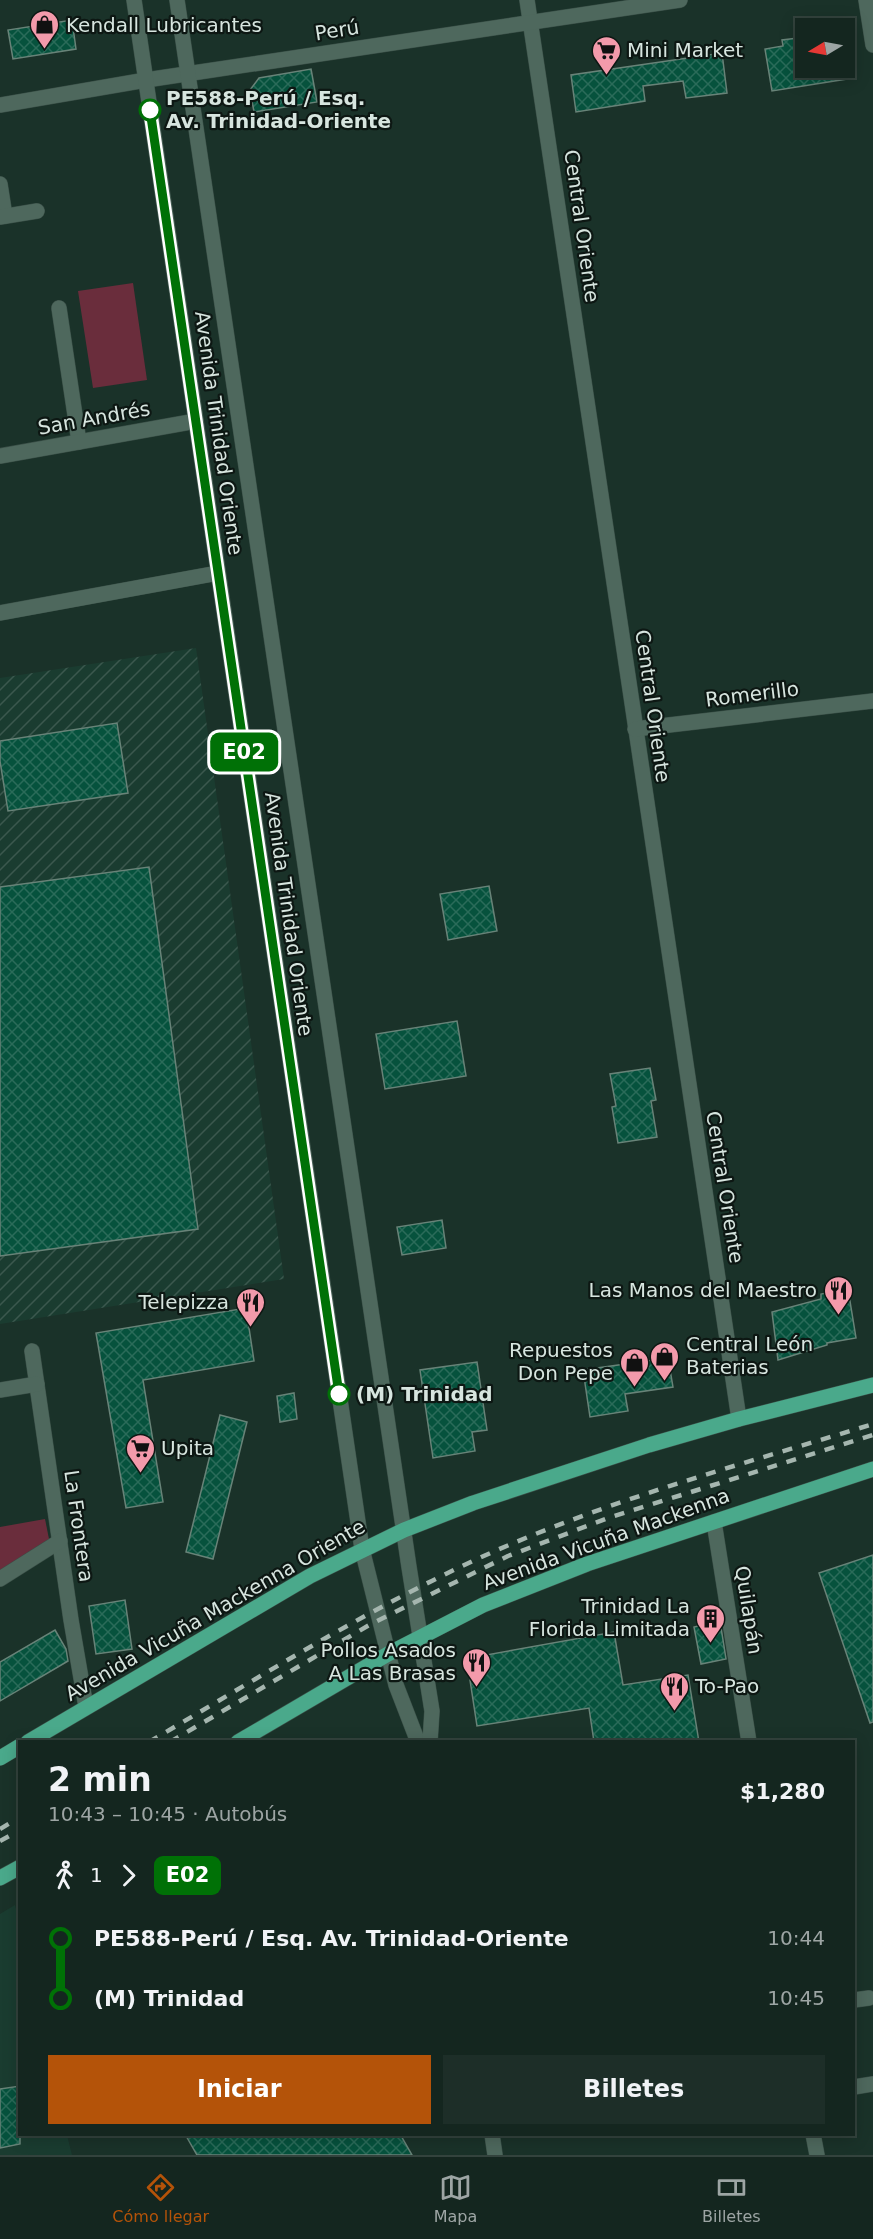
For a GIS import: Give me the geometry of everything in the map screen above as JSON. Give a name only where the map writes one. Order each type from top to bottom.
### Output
[{"type":"main road","name":"Avenida Vicuña Mackenna Oriente","points":[[31,1740],[310,1576],[404,1530],[473,1503],[590,1464],[739,1419],[873,1385]]},
{"type":"main road","name":"Avenida Vicuña Mackenna","points":[[241,1740],[388,1654],[483,1605],[538,1582],[873,1469]]},
{"type":"main road","points":[[0,1758],[18,1747]]},
{"type":"main road","points":[[0,1878],[18,1868]]},
{"type":"street","name":"Avenida Trinidad Oriente","points":[[134,0],[362,1549],[396,1685],[417,1740]]},
{"type":"street","name":"Avenida Trinidad Oriente","points":[[177,0],[432,1711],[430,1740]]},
{"type":"street","name":"Central Oriente","points":[[527,0],[739,1419]]},
{"type":"street","name":"Perú","points":[[0,105],[146,80],[680,0]]},
{"type":"street","points":[[866,0],[873,45]]},
{"type":"street","points":[[0,184],[2,216],[37,211]]},
{"type":"street","points":[[59,308],[79,442]]},
{"type":"street","name":"San Andrés","points":[[0,456],[196,421]]},
{"type":"street","points":[[0,613],[218,573]]},
{"type":"street","name":"Romerillo","points":[[635,729],[873,701]]},
{"type":"street","name":"La Frontera","points":[[32,1351],[86,1707]]},
{"type":"street","points":[[0,1390],[37,1384]]},
{"type":"street","name":"Quilapán","points":[[714,1522],[749,1740]]},
{"type":"street","points":[[0,1579],[60,1541]]},
{"type":"street","points":[[855,2087],[873,2084]]},
{"type":"street","points":[[492,2136],[495,2155]]},
{"type":"street","points":[[813,2136],[817,2155]]},
{"type":"shaded area","points":[[133,283],[147,380],[93,388],[78,291]]},
{"type":"shaded area","points":[[196,648],[284,1279],[0,1324],[0,678]]},
{"type":"shaded area","points":[[45,1519],[51,1549],[0,1581],[0,1527]]},
{"type":"shaded area","points":[[15,1905],[18,1916],[18,2136],[67,2136],[72,2155],[0,2155],[0,1914]]},
{"type":"building","points":[[72,20],[76,49],[13,59],[8,30]]},
{"type":"building","points":[[795,38],[795,78],[853,78],[772,91],[765,49],[783,46],[782,40]]},
{"type":"building","points":[[722,53],[727,93],[686,98],[683,81],[643,86],[645,101],[576,112],[571,75]]},
{"type":"building","points":[[311,69],[317,102],[254,112],[250,90],[259,78]]},
{"type":"building","points":[[117,723],[128,793],[8,811],[0,761],[0,741]]},
{"type":"building","points":[[149,867],[198,1229],[0,1256],[0,887]]},
{"type":"building","points":[[489,886],[497,931],[448,940],[440,894]]},
{"type":"building","points":[[457,1021],[466,1076],[385,1089],[376,1034]]},
{"type":"building","points":[[650,1068],[656,1100],[651,1101],[657,1137],[618,1143],[612,1107],[616,1106],[610,1074]]},
{"type":"building","points":[[442,1220],[446,1248],[402,1255],[397,1227]]},
{"type":"building","points":[[848,1289],[856,1338],[827,1343],[827,1345],[778,1360],[772,1312],[821,1299],[821,1294]]},
{"type":"building","points":[[246,1308],[254,1361],[143,1380],[163,1502],[126,1508],[96,1333]]},
{"type":"building","points":[[668,1358],[673,1387],[625,1394],[628,1411],[590,1417],[583,1370]]},
{"type":"building","points":[[477,1362],[487,1430],[472,1432],[475,1451],[433,1458],[420,1370]]},
{"type":"building","points":[[294,1393],[297,1419],[280,1422],[277,1396]]},
{"type":"building","points":[[220,1415],[247,1422],[213,1559],[186,1552]]},
{"type":"building","points":[[873,1555],[873,1722],[870,1723],[819,1573]]},
{"type":"building","points":[[125,1600],[132,1649],[96,1654],[89,1606]]},
{"type":"building","name":"Trinidad La Florida Limitada","points":[[720,1621],[726,1659],[701,1664],[694,1627]]},
{"type":"building","points":[[55,1630],[66,1649],[68,1661],[0,1701],[0,1662]]},
{"type":"building","points":[[614,1632],[623,1685],[688,1675],[699,1740],[594,1740],[589,1708],[477,1726],[470,1680],[488,1667],[486,1655]]},
{"type":"building","points":[[18,2086],[20,2144],[0,2148],[0,2089]]},
{"type":"building","points":[[186,2136],[401,2136],[412,2155],[197,2155]]},
{"type":"railway","points":[[152,1740],[357,1620],[486,1555],[629,1499],[873,1424]]},
{"type":"railway","points":[[173,1740],[371,1624],[508,1556],[608,1518],[873,1435]]},
{"type":"railway","points":[[0,1829],[18,1818]]},
{"type":"railway","points":[[0,1841],[18,1831]]},
{"type":"bus line","name":"E02","points":[[150,110],[339,1394]]},
{"type":"place","name":"Kendall Lubricantes","points":[[45,50]]},
{"type":"place","name":"Mini Market","points":[[606,76]]},
{"type":"place","name":"PE588-Perú / Esq. Av. Trinidad-Oriente","points":[[150,110]]},
{"type":"place","name":"Las Manos del Maestro","points":[[838,1316]]},
{"type":"place","name":"Telepizza","points":[[250,1328]]},
{"type":"place","name":"Central León Baterias","points":[[665,1382]]},
{"type":"place","name":"Repuestos Don Pepe","points":[[634,1388]]},
{"type":"place","name":"(M) Trinidad","points":[[339,1394]]},
{"type":"place","name":"Upita","points":[[140,1474]]},
{"type":"place","name":"Trinidad La Florida Limitada","points":[[711,1644]]},
{"type":"place","name":"Pollos Asados A Las Brasas","points":[[477,1688]]},
{"type":"place","name":"To-Pao","points":[[674,1712]]}]
